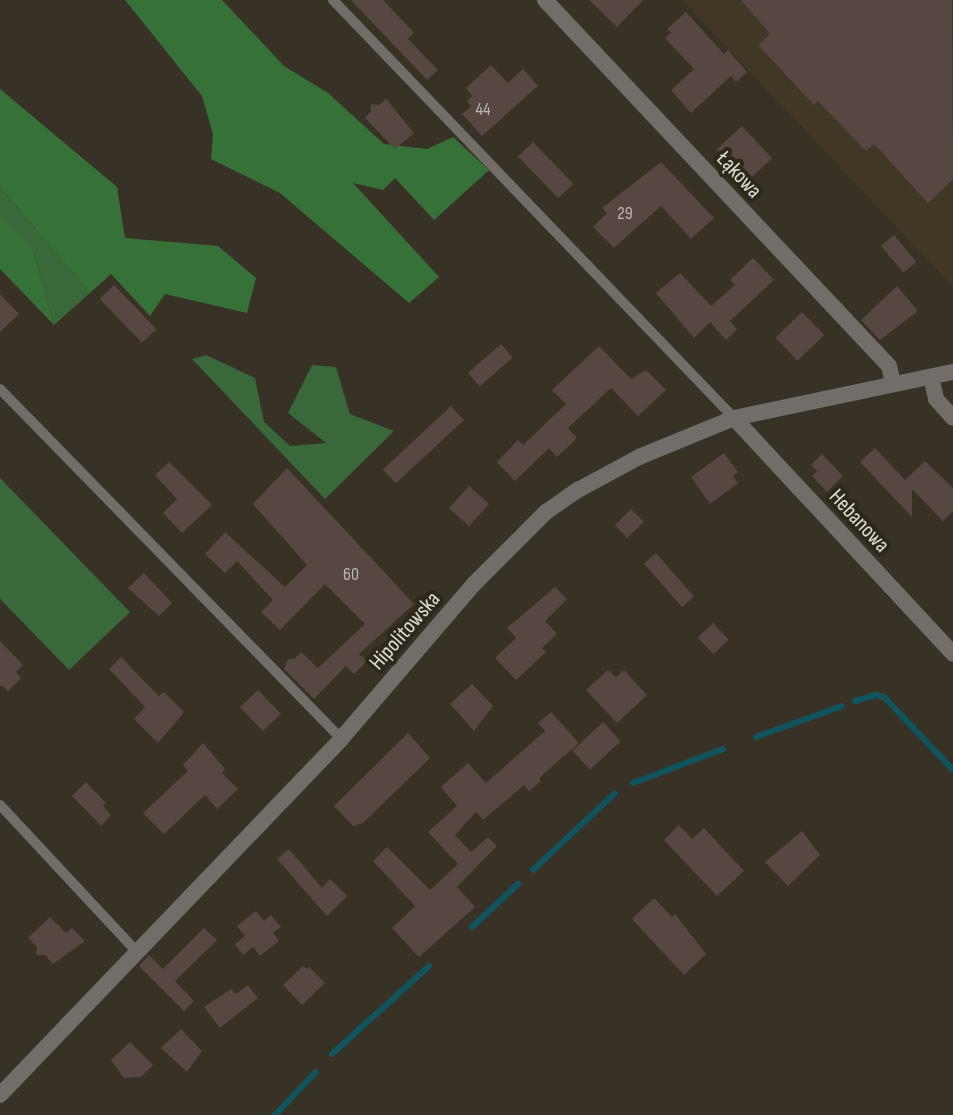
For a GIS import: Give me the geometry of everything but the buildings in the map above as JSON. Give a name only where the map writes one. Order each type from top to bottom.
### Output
[{"type":"street","name":"Łąkowa","points":[[545,0],[889,366],[893,384]]},
{"type":"street","name":"Hipolitowska","points":[[0,1095],[341,739],[474,584],[531,524],[578,490],[681,437],[734,418],[953,372]]},
{"type":"street","points":[[931,377],[936,399],[953,418]]},
{"type":"street","name":"Hebanowa","points":[[734,418],[953,654]]},
{"type":"lane","points":[[333,0],[734,418]]},
{"type":"lane","points":[[0,389],[341,739]]},
{"type":"lane","points":[[0,805],[138,953]]},
{"type":"shaded area","points":[[682,0],[953,0],[953,287]]},
{"type":"green space","points":[[125,0],[222,0],[284,66],[328,93],[384,144],[427,149],[453,137],[489,170],[434,220],[395,178],[383,190],[353,183],[439,277],[409,303],[280,193],[211,159],[213,134],[202,96]]},
{"type":"green space","points":[[0,89],[117,187],[125,238],[218,246],[256,278],[247,313],[165,294],[150,316],[111,274],[90,293],[0,187]]},
{"type":"green space","points":[[0,187],[90,293],[54,325],[32,246],[0,214]]},
{"type":"green space","points":[[0,214],[32,246],[54,325],[0,269]]},
{"type":"green space","points":[[206,355],[255,378],[264,422],[290,446],[326,443],[288,413],[312,365],[336,367],[350,414],[394,431],[325,499],[192,359]]},
{"type":"green space","points":[[0,478],[130,612],[69,670],[0,599]]},
{"type":"waterway","points":[[855,701],[876,695],[884,697],[953,770]]},
{"type":"waterway","points":[[756,737],[842,706]]},
{"type":"waterway","points":[[633,783],[723,749]]},
{"type":"waterway","points":[[533,870],[615,793]]},
{"type":"waterway","points":[[472,927],[518,884]]},
{"type":"waterway","points":[[332,1054],[429,966]]},
{"type":"waterway","points":[[275,1115],[316,1072]]}]
